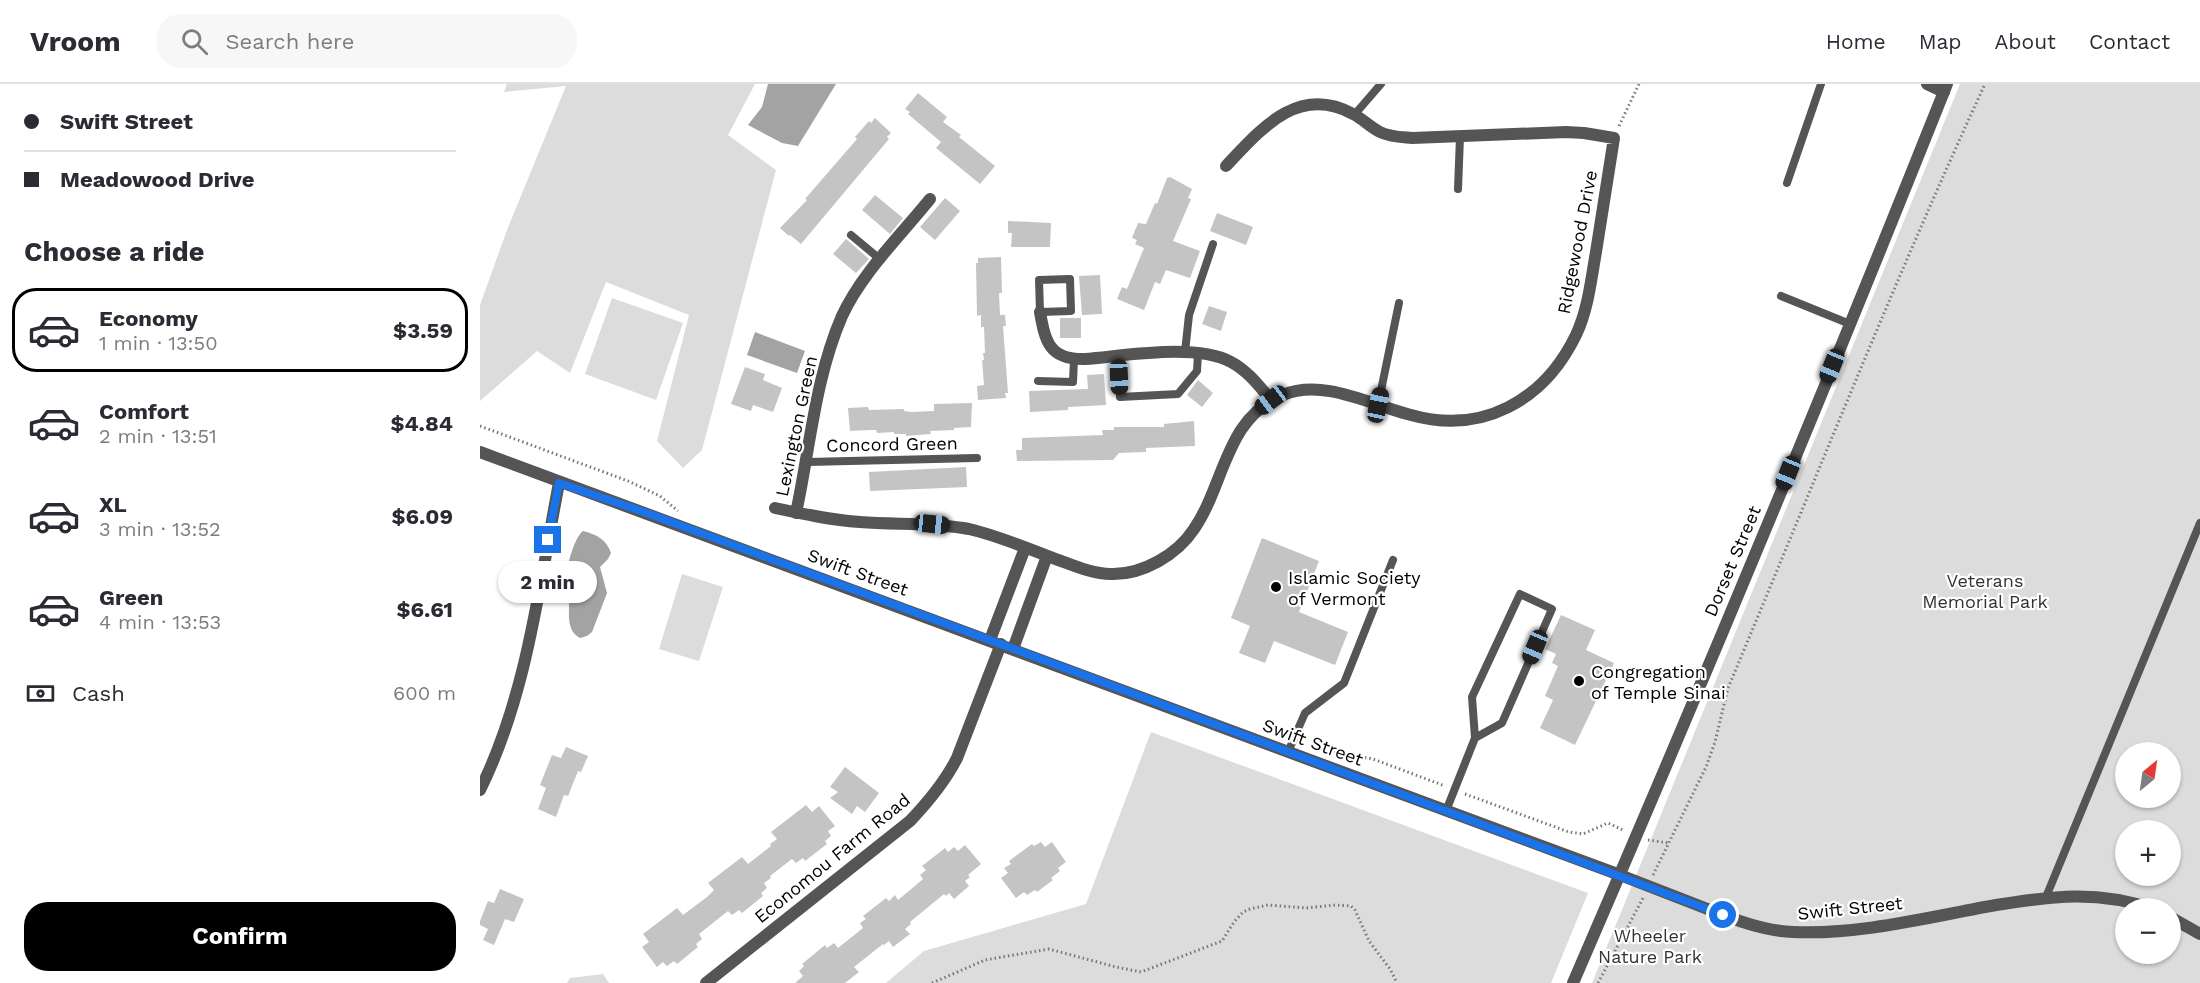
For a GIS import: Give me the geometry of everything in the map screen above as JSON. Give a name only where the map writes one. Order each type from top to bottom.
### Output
[{"type":"street","points":[[1927,84],[1946,88]]},
{"type":"street","name":"Dorset Street","points":[[1573,983],[1850,324],[1946,88]]},
{"type":"street","points":[[1226,166],[1269,122],[1291,110],[1324,103],[1355,114],[1380,132],[1390,136],[1460,137],[1566,132],[1614,138]]},
{"type":"street","name":"Ridgewood Drive","points":[[775,508],[856,522],[953,526],[973,530],[1082,568],[1109,574],[1121,573],[1146,566],[1175,550],[1195,528],[1235,436],[1255,412],[1271,400],[1296,390],[1310,389],[1324,390],[1428,419],[1443,421],[1470,420],[1501,412],[1516,404],[1544,380],[1556,367],[1576,335],[1586,305],[1614,138]]},
{"type":"street","name":"Lexington Green","points":[[796,513],[825,366],[839,326],[860,285],[930,199]]},
{"type":"street","points":[[1040,312],[1048,345],[1056,352],[1074,359],[1198,353],[1232,362],[1254,380],[1271,400]]},
{"type":"street","name":"Swift Street","points":[[480,452],[1763,928],[1823,933],[2046,897],[2097,896],[2115,899]]},
{"type":"street","points":[[480,790],[499,749],[520,683],[559,483]]},
{"type":"street","points":[[1001,644],[1025,548]]},
{"type":"street","points":[[1001,644],[1047,556]]},
{"type":"street","name":"Economou Farm Road","points":[[706,983],[910,820],[928,801],[950,773],[957,758],[1001,644]]},
{"type":"street","points":[[2181,923],[2200,934]]},
{"type":"lane","points":[[1355,114],[1381,84]]},
{"type":"lane","points":[[1787,183],[1821,84]]},
{"type":"lane","points":[[1458,189],[1460,137]]},
{"type":"lane","points":[[851,235],[881,260]]},
{"type":"lane","points":[[1185,352],[1189,315],[1213,244]]},
{"type":"lane","points":[[1070,279],[1071,311],[1040,312],[1039,280],[1070,279]]},
{"type":"lane","points":[[1781,296],[1850,324]]},
{"type":"lane","points":[[1378,405],[1399,303]]},
{"type":"lane","points":[[1118,357],[1120,397],[1178,394],[1197,371],[1198,353]]},
{"type":"lane","points":[[1038,381],[1073,382],[1074,359]]},
{"type":"lane","name":"Concord Green","points":[[807,462],[977,458]]},
{"type":"lane","points":[[2046,897],[2200,523]]},
{"type":"lane","points":[[1288,752],[1305,713],[1344,683],[1393,560]]},
{"type":"lane","points":[[1446,811],[1475,738],[1472,697],[1520,594],[1552,609],[1502,723],[1475,738]]},
{"type":"path","points":[[1614,138],[1639,84]]},
{"type":"path","points":[[1598,983],[1649,886],[1706,767],[1715,742],[1728,688],[1870,344],[1985,84]]},
{"type":"path","points":[[480,426],[628,481],[660,496],[686,518]]},
{"type":"path","points":[[1316,748],[1373,759],[1569,832],[1583,834],[1608,823],[1621,829]]},
{"type":"path","points":[[1651,841],[1669,843]]},
{"type":"path","points":[[932,983],[994,957],[1049,949],[1141,972],[1222,941],[1234,922],[1243,912],[1250,909],[1268,905],[1306,908],[1343,905],[1355,910],[1370,941],[1397,983]]},
{"type":"green space","points":[[507,84],[755,84],[728,135],[776,170],[702,450],[683,468],[657,441],[689,315],[606,282],[570,373],[537,351],[480,401],[480,305],[507,230],[566,86],[504,92]]},
{"type":"green space","name":"Veterans Memorial Park","points":[[1960,84],[2200,84],[2200,983],[1592,983]]},
{"type":"green space","points":[[612,298],[683,323],[656,400],[585,374]]},
{"type":"green space","points":[[682,574],[723,587],[699,661],[659,649]]},
{"type":"green space","points":[[1151,732],[1588,893],[1551,983],[886,983],[924,951],[1086,904]]},
{"type":"green space","points":[[603,974],[609,983],[567,983],[570,978]]},
{"type":"shaded area","points":[[768,84],[836,84],[798,146],[782,143],[748,125],[762,107]]},
{"type":"shaded area","points":[[755,332],[805,351],[797,373],[747,355]]},
{"type":"shaded area","points":[[583,531],[600,538],[607,544],[611,553],[600,567],[607,593],[592,632],[580,638],[573,632],[570,623],[566,580],[573,548]]},
{"type":"building","points":[[918,93],[947,117],[943,122],[995,166],[980,184],[936,148],[941,142],[908,114],[910,112],[905,109]]},
{"type":"building","points":[[875,118],[891,133],[887,137],[889,139],[801,244],[780,228],[807,200],[805,199],[857,139],[855,137],[869,121],[871,123]]},
{"type":"building","points":[[1170,177],[1192,189],[1188,198],[1191,199],[1173,241],[1200,251],[1190,278],[1166,270],[1160,284],[1155,282],[1144,310],[1117,299],[1122,287],[1127,289],[1144,248],[1135,244],[1137,240],[1132,238],[1138,223],[1146,224],[1167,178]]},
{"type":"building","points":[[875,195],[903,218],[890,234],[862,210]]},
{"type":"building","points":[[945,198],[960,211],[935,240],[920,227]]},
{"type":"building","points":[[1217,213],[1253,227],[1246,245],[1210,231]]},
{"type":"building","points":[[1008,221],[1051,223],[1050,247],[1011,247],[1012,233],[1008,233]]},
{"type":"building","points":[[846,239],[869,259],[856,273],[833,254]]},
{"type":"building","points":[[1001,257],[1000,315],[1005,315],[1006,326],[1003,326],[1008,393],[1005,393],[1006,398],[978,400],[977,386],[984,385],[982,360],[984,360],[983,353],[985,353],[984,327],[981,327],[981,315],[977,316],[976,263],[978,263],[978,258]]},
{"type":"building","points":[[1100,275],[1102,314],[1082,315],[1079,276]]},
{"type":"building","points":[[1209,306],[1227,312],[1221,331],[1202,324]]},
{"type":"building","points":[[1060,318],[1081,318],[1081,338],[1060,338]]},
{"type":"building","points":[[745,367],[765,374],[763,380],[782,388],[773,412],[753,405],[751,411],[731,404]]},
{"type":"building","points":[[1104,374],[1106,405],[1030,412],[1029,391],[1088,389],[1087,375]]},
{"type":"building","points":[[1198,380],[1213,393],[1202,407],[1187,395]]},
{"type":"building","points":[[972,403],[971,427],[906,436],[906,434],[894,434],[894,432],[877,433],[876,430],[850,431],[848,408],[904,409],[904,411],[912,412],[934,411],[934,404]]},
{"type":"building","points":[[1194,421],[1195,446],[1146,448],[1146,452],[1119,453],[1113,460],[1017,461],[1016,450],[1022,450],[1022,438],[1103,435],[1102,430],[1114,430],[1114,427],[1164,427],[1164,424]]},
{"type":"building","points":[[966,467],[967,487],[870,491],[869,472]]},
{"type":"building","name":"Islamic Society of Vermont","points":[[1262,538],[1319,561],[1299,612],[1348,632],[1335,665],[1274,641],[1265,663],[1239,653],[1250,626],[1231,618]]},
{"type":"building","name":"Congregation of Temple Sinai","points":[[1561,615],[1595,630],[1586,650],[1614,663],[1575,745],[1540,728],[1553,700],[1545,696],[1558,666],[1552,663],[1556,654],[1545,649]]},
{"type":"building","points":[[566,747],[588,756],[581,772],[578,771],[568,796],[564,795],[556,817],[538,809],[546,788],[540,785],[552,755],[561,758]]},
{"type":"building","points":[[845,767],[879,793],[865,812],[857,806],[852,814],[830,798],[838,792],[830,787]]},
{"type":"building","points":[[806,805],[812,812],[819,806],[835,826],[828,831],[831,836],[825,841],[827,844],[805,861],[803,858],[796,863],[792,859],[770,876],[771,878],[764,883],[767,888],[761,893],[763,896],[742,913],[739,910],[732,915],[728,911],[699,934],[702,939],[696,944],[698,947],[677,964],[674,961],[667,966],[663,962],[657,967],[642,947],[649,942],[643,934],[677,908],[683,915],[707,897],[714,890],[708,883],[742,857],[748,864],[771,846],[770,844],[777,839],[771,832]]},
{"type":"building","points":[[1041,842],[1045,847],[1052,842],[1066,862],[1058,868],[1060,871],[1051,878],[1053,880],[1037,892],[1035,890],[1027,895],[1024,892],[1016,898],[1001,878],[1008,873],[1004,868],[1011,864],[1009,861],[1032,844],[1034,846]]},
{"type":"building","points":[[965,845],[981,864],[968,875],[970,877],[965,881],[969,886],[954,899],[949,893],[946,896],[944,894],[910,922],[911,924],[905,929],[910,934],[893,947],[889,941],[883,944],[854,967],[859,972],[845,983],[795,983],[803,976],[799,971],[804,966],[802,964],[825,945],[827,948],[834,943],[838,948],[863,928],[860,923],[866,919],[863,916],[886,898],[889,901],[895,895],[898,900],[923,879],[920,875],[926,870],[922,866],[945,848],[948,852],[954,847],[958,851]]},
{"type":"building","points":[[500,889],[524,899],[514,922],[505,919],[494,945],[483,940],[488,929],[480,925],[480,921],[488,901],[494,903]]},
{"type":"place","name":"Islamic Society of Vermont","points":[[1276,587]]},
{"type":"place","name":"Congregation of Temple Sinai","points":[[1579,681]]},
{"type":"route","points":[[548,540],[559,483],[644,512],[1030,655],[1723,915]]},
{"type":"park label","name":"Wheeler Nature Park","points":[[1650,945]]}]
